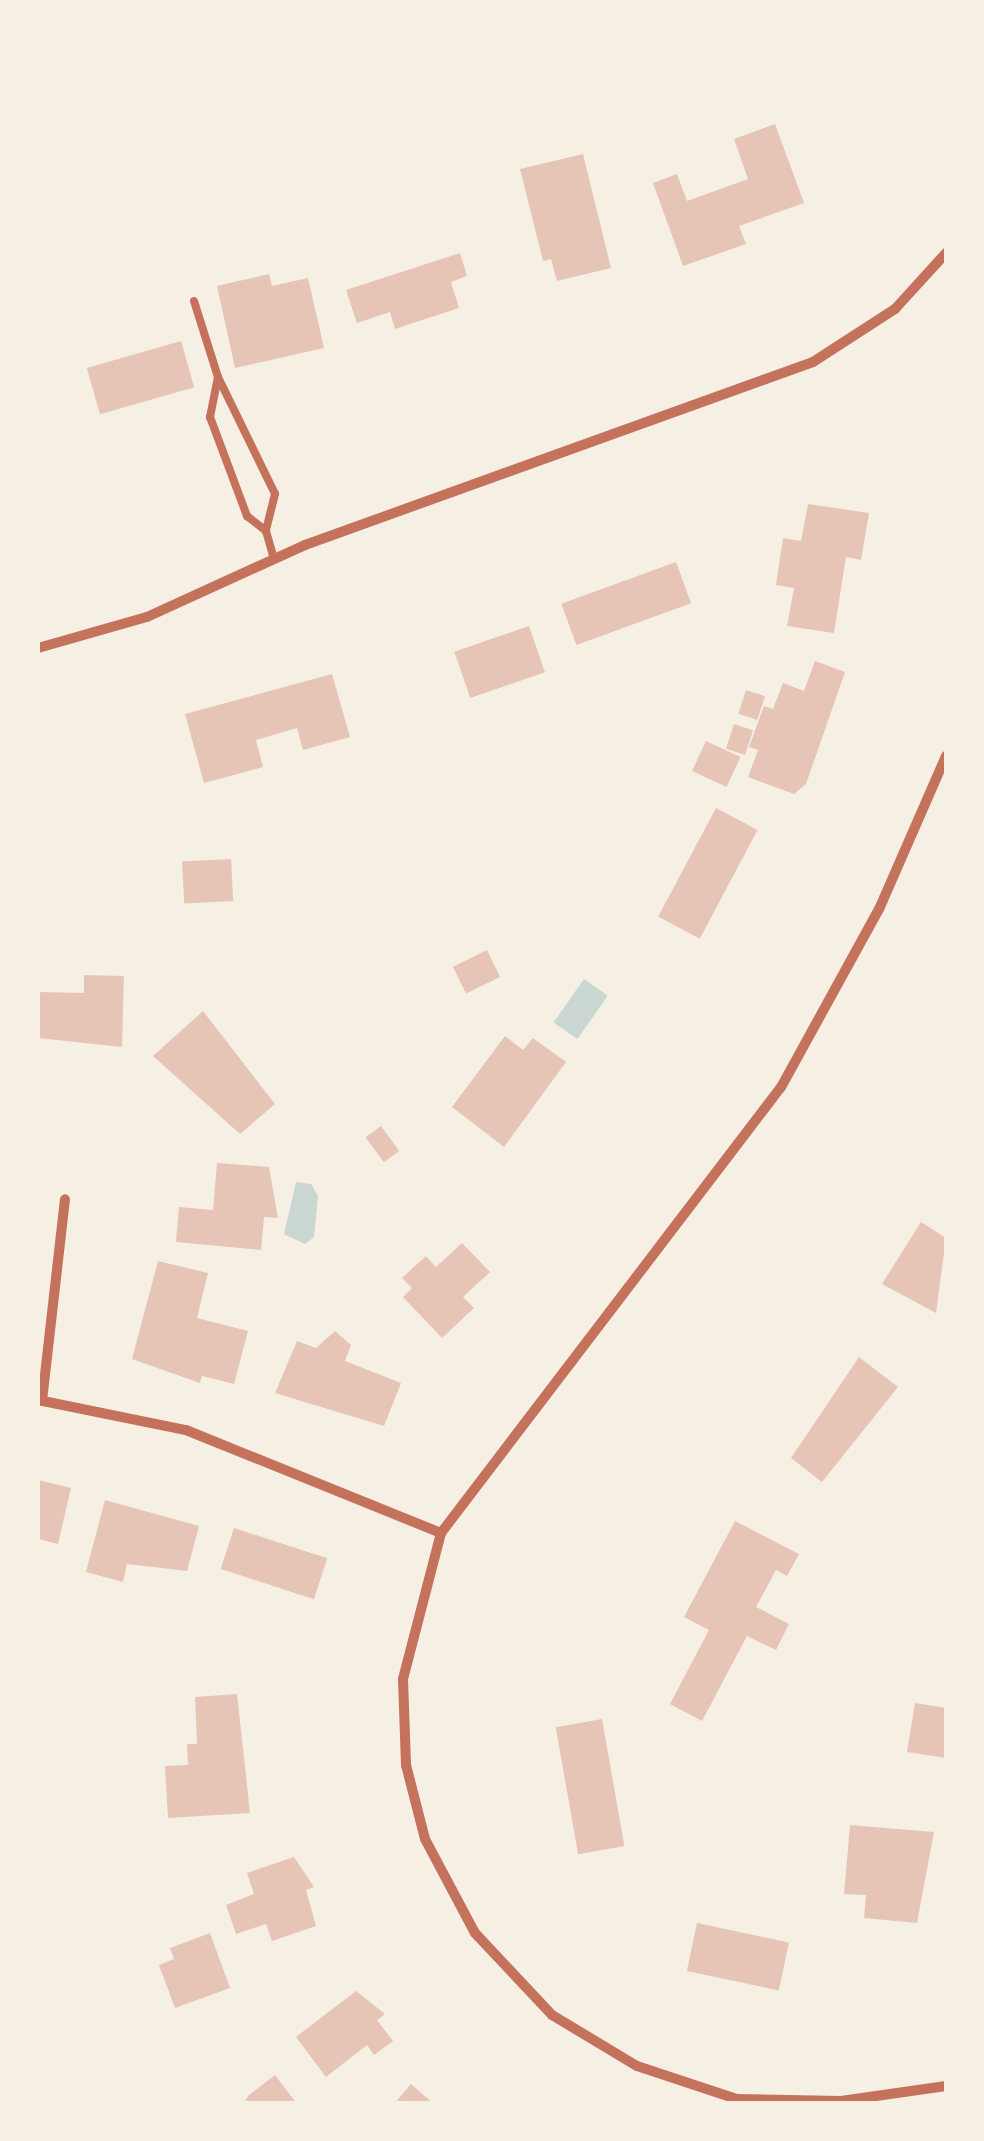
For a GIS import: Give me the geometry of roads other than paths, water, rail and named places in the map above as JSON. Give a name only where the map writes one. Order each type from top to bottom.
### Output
[{"type":"street","points":[[38,648],[147,617],[274,559],[813,362],[895,309],[946,253]]},
{"type":"street","points":[[946,756],[887,894],[781,1088],[441,1533],[406,1649],[406,1764],[425,1839],[454,1900],[520,1987],[637,2066],[737,2099],[841,2101],[946,2086]]},
{"type":"street","points":[[64,1199],[40,1400],[186,1430],[441,1533]]},
{"type":"lane","points":[[194,301],[218,377],[275,494],[266,531],[274,559]]},
{"type":"lane","points":[[218,377],[210,417],[224,462],[247,516],[266,531]]}]
